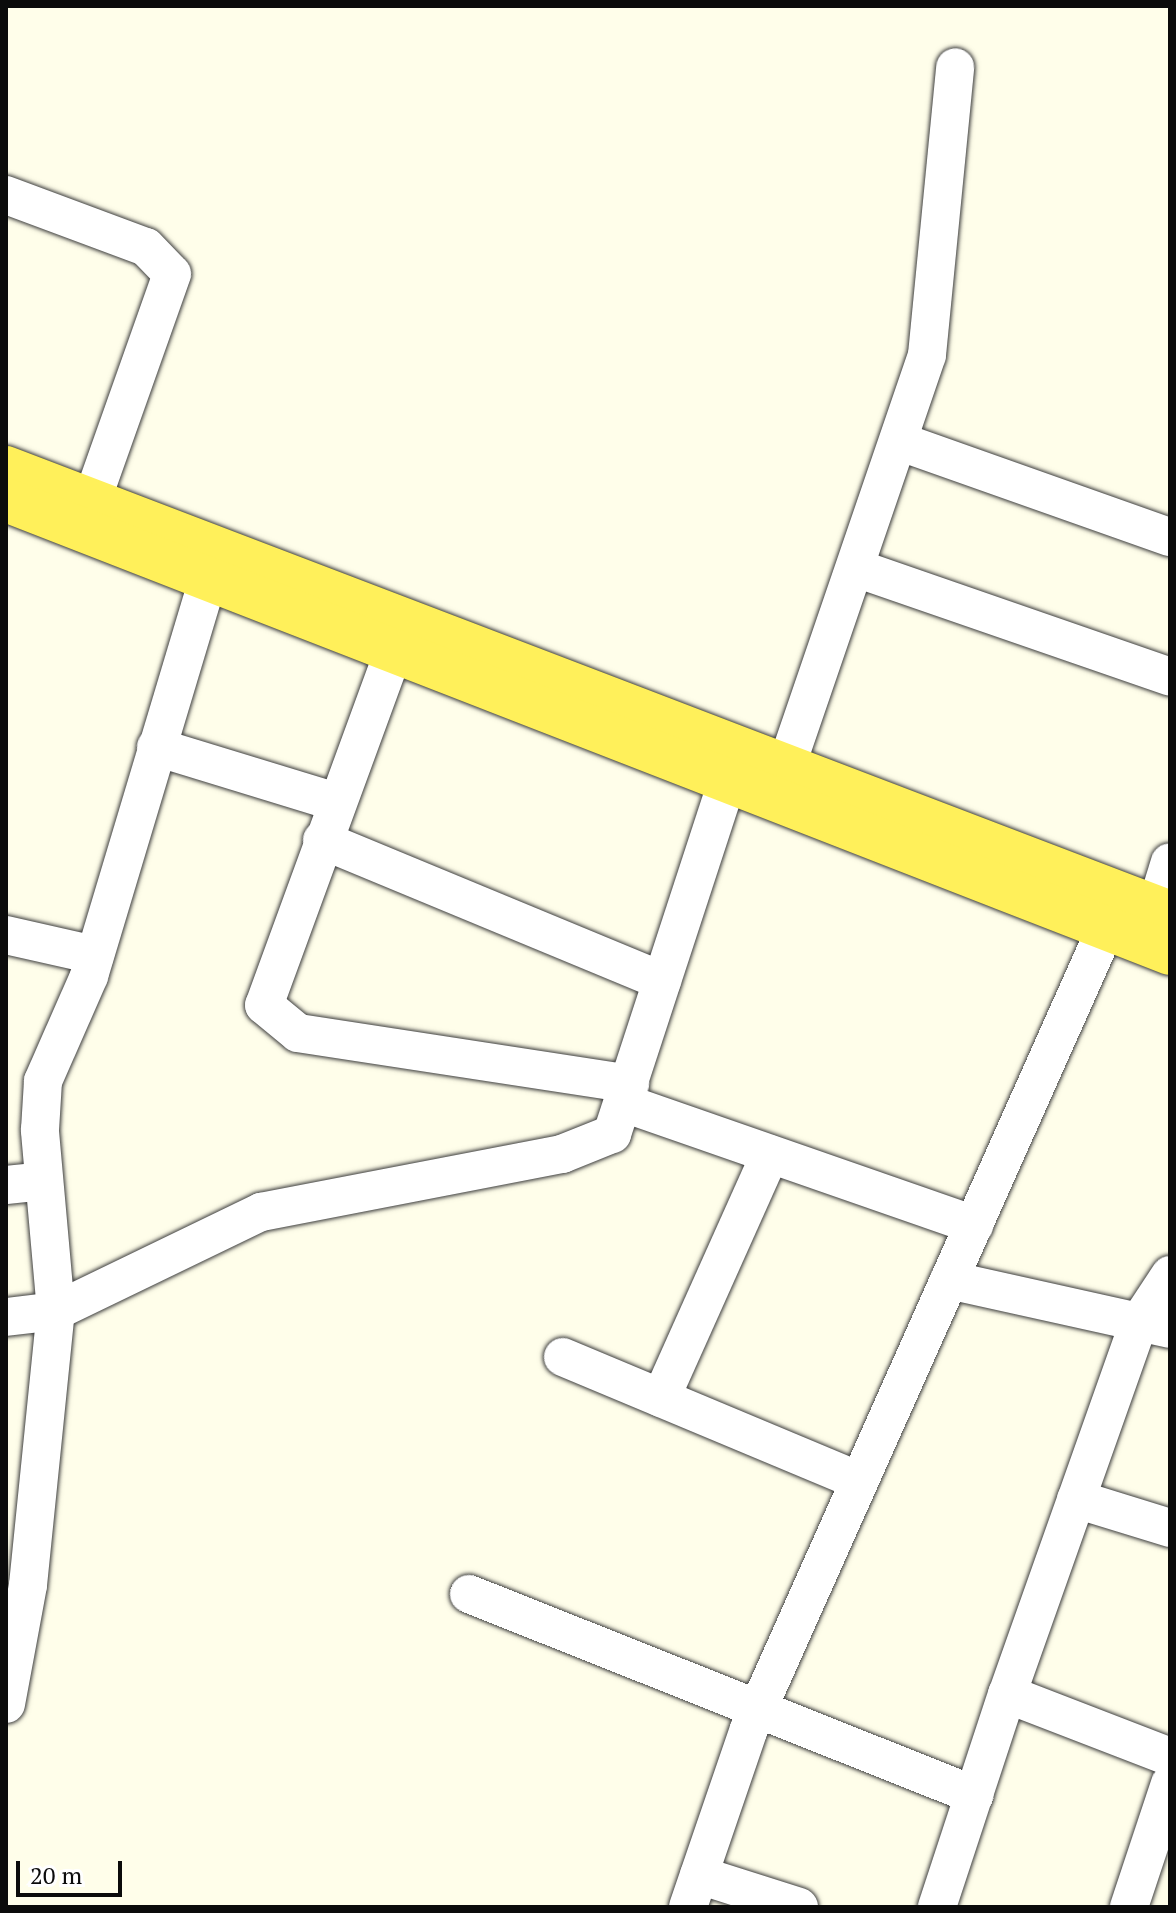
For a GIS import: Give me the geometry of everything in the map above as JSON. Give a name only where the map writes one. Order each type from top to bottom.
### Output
[{"type":"main road","points":[[6,468],[49,500],[1149,929]]},
{"type":"main road","points":[[731,765],[786,767],[1149,929]]},
{"type":"street","points":[[786,767],[901,442],[937,301],[955,67]]},
{"type":"street","points":[[6,195],[146,247],[172,274],[49,500]]},
{"type":"street","points":[[901,442],[1170,537]]},
{"type":"street","points":[[6,1704],[28,1585],[56,1311],[44,1181],[43,1081],[95,955],[212,562]]},
{"type":"street","points":[[856,568],[1170,677]]},
{"type":"street","points":[[399,636],[270,977],[264,1005],[277,1022],[298,1033],[627,1094],[770,1154],[974,1225]]},
{"type":"street","points":[[156,747],[336,802]]},
{"type":"street","points":[[6,1317],[56,1311],[261,1212],[592,1146],[612,1134],[731,765]]},
{"type":"street","points":[[322,840],[662,981]]},
{"type":"street","points":[[799,1907],[694,1891],[759,1709],[974,1225],[1149,929],[1170,862]]},
{"type":"street","points":[[6,935],[95,955]]},
{"type":"street","points":[[661,1398],[770,1154]]},
{"type":"street","points":[[6,1185],[44,1181]]},
{"type":"street","points":[[937,1907],[1007,1694],[1076,1499],[1154,1326],[1170,1275]]},
{"type":"street","points":[[949,1280],[1154,1326]]},
{"type":"street","points":[[563,1357],[859,1481]]},
{"type":"street","points":[[1076,1499],[1170,1528]]},
{"type":"street","points":[[469,1594],[974,1795]]},
{"type":"street","points":[[1007,1694],[1170,1757]]},
{"type":"street","points":[[1129,1907],[1170,1784]]}]
